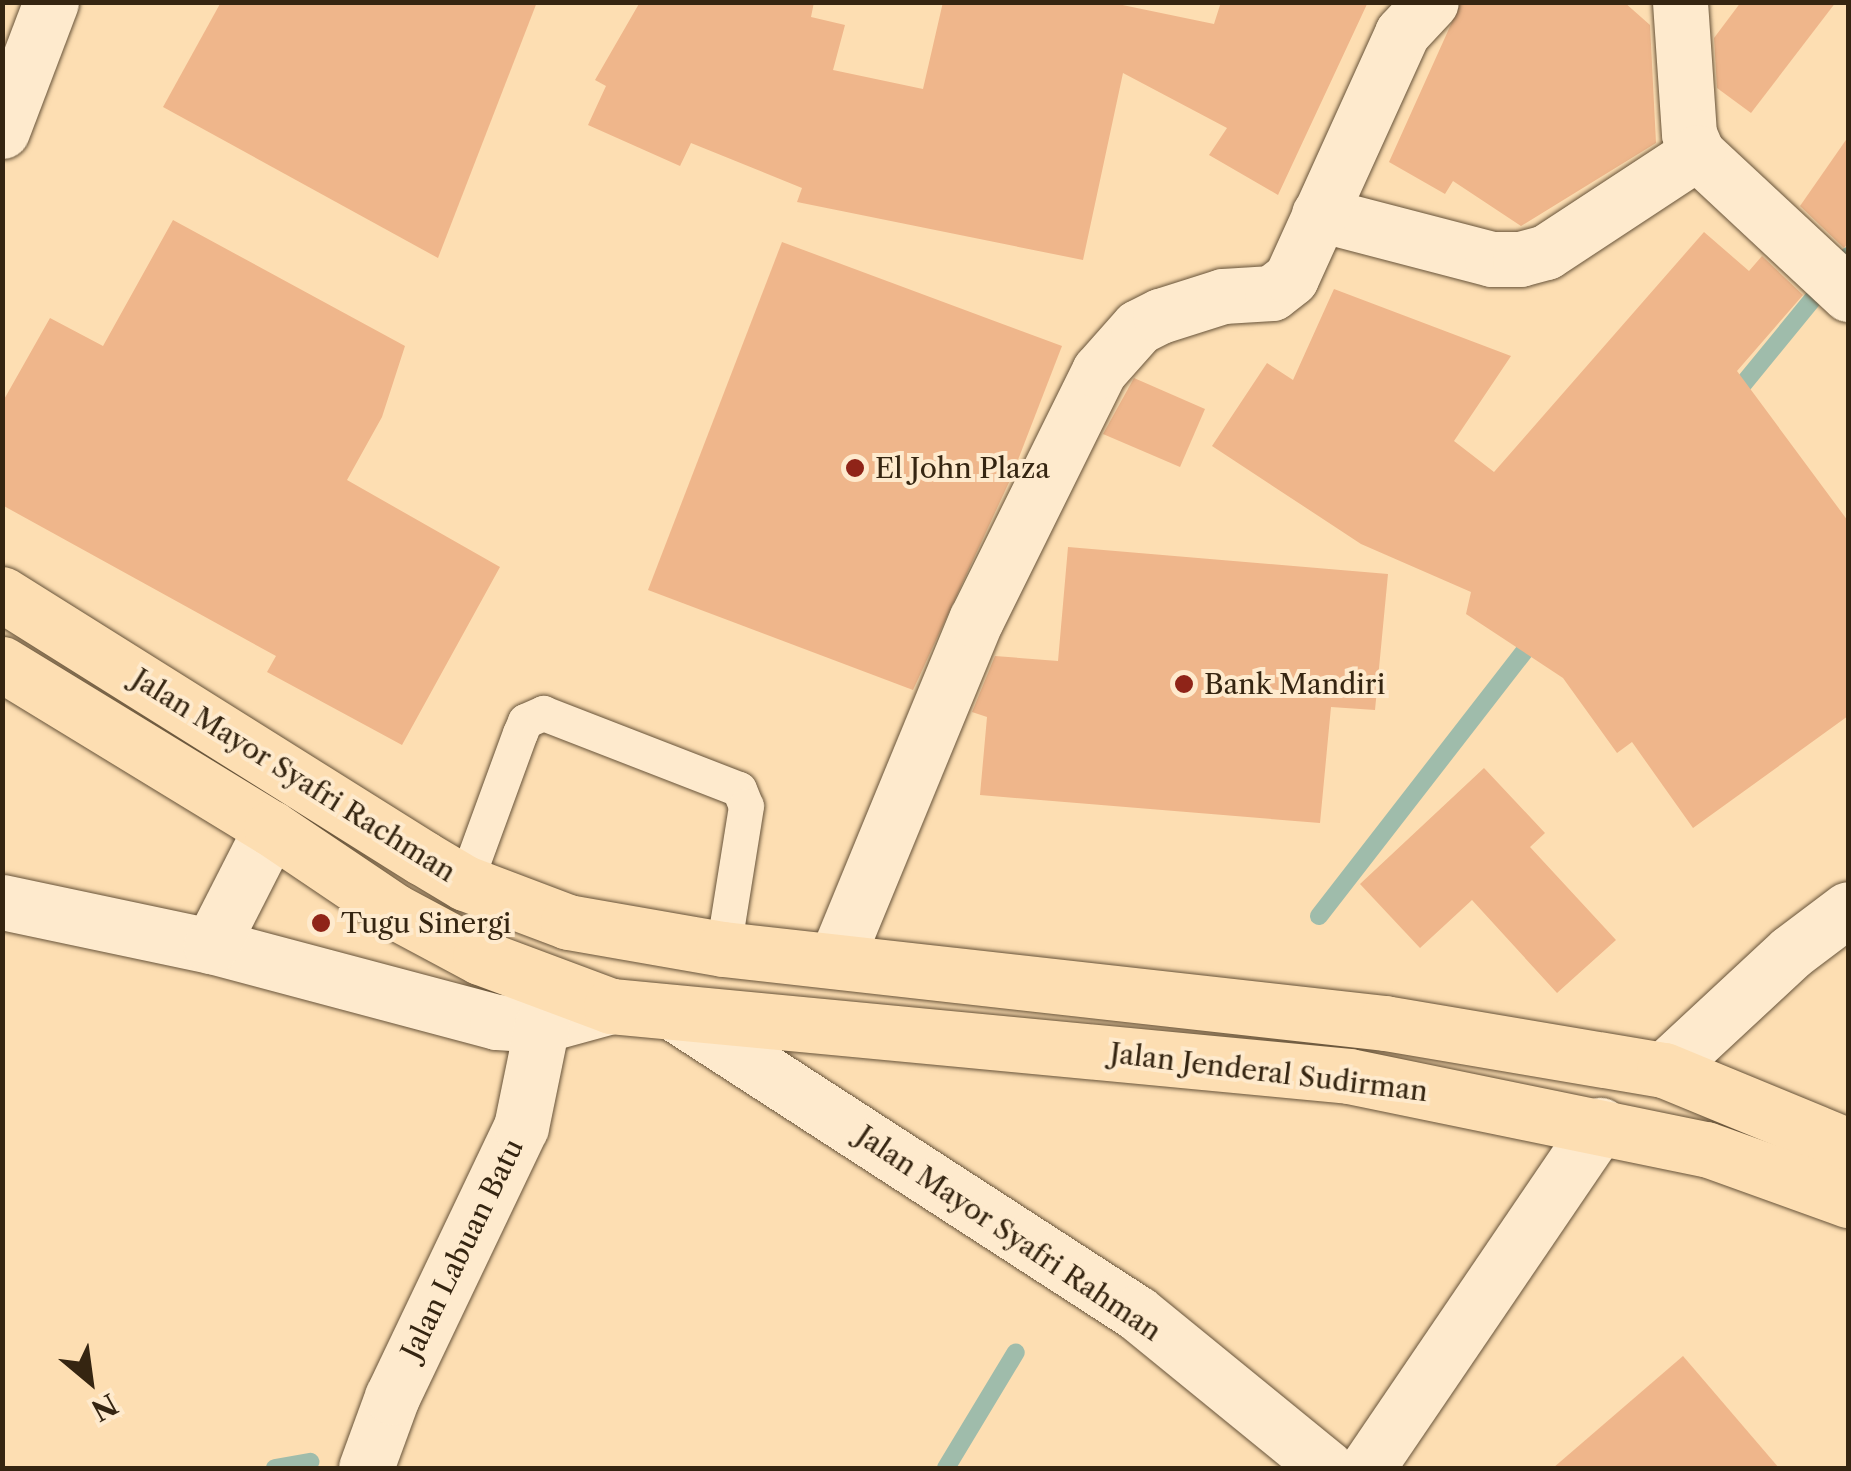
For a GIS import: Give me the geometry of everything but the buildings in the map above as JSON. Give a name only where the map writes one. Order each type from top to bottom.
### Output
[{"type":"highway","name":"Jalan Mayor Syafri Rachman","points":[[2,594],[465,882],[568,922],[722,949],[836,958]]},
{"type":"highway","name":"Jalan Mayor Syafri Rachman","points":[[2,664],[272,828],[394,911],[480,957],[611,1006],[677,1015]]},
{"type":"highway","points":[[836,958],[1385,1023],[1664,1070],[1848,1146]]},
{"type":"highway","name":"Jalan Jenderal Sudirman","points":[[677,1015],[1350,1076],[1600,1124],[1706,1149],[1848,1200]]},
{"type":"street","points":[[2,131],[52,2]]},
{"type":"street","points":[[836,958],[976,620],[1099,371],[1138,326],[1223,296],[1277,290],[1291,278],[1402,33],[1431,2]]},
{"type":"street","points":[[1680,2],[1689,134],[1697,153],[1835,280]]},
{"type":"street","points":[[1319,214],[1492,259],[1520,259],[1546,252],[1697,153]]},
{"type":"street","points":[[212,946],[272,828]]},
{"type":"street","points":[[2,902],[212,946],[497,1022],[542,1025],[611,1006]]},
{"type":"street","points":[[1664,1070],[1791,952],[1848,908]]},
{"type":"street","name":"Jalan Mayor Syafri Rahman","points":[[677,1015],[1137,1313],[1328,1468]]},
{"type":"street","name":"Jalan Labuan Batu","points":[[366,1468],[392,1397],[520,1127],[542,1025]]},
{"type":"street","points":[[1367,1468],[1600,1124]]},
{"type":"lane","points":[[465,882],[525,721],[543,714],[739,789],[746,806],[722,949]]},
{"type":"waterway","points":[[1731,399],[1848,256]]},
{"type":"waterway","points":[[1319,916],[1537,635]]},
{"type":"waterway","points":[[946,1468],[1016,1352]]},
{"type":"waterway","points":[[275,1468],[310,1462]]},
{"type":"place","name":"El John Plaza","points":[[855,468]]},
{"type":"place","name":"Bank Mandiri","points":[[1184,684]]},
{"type":"place","name":"Tugu Sinergi","points":[[321,923]]}]
